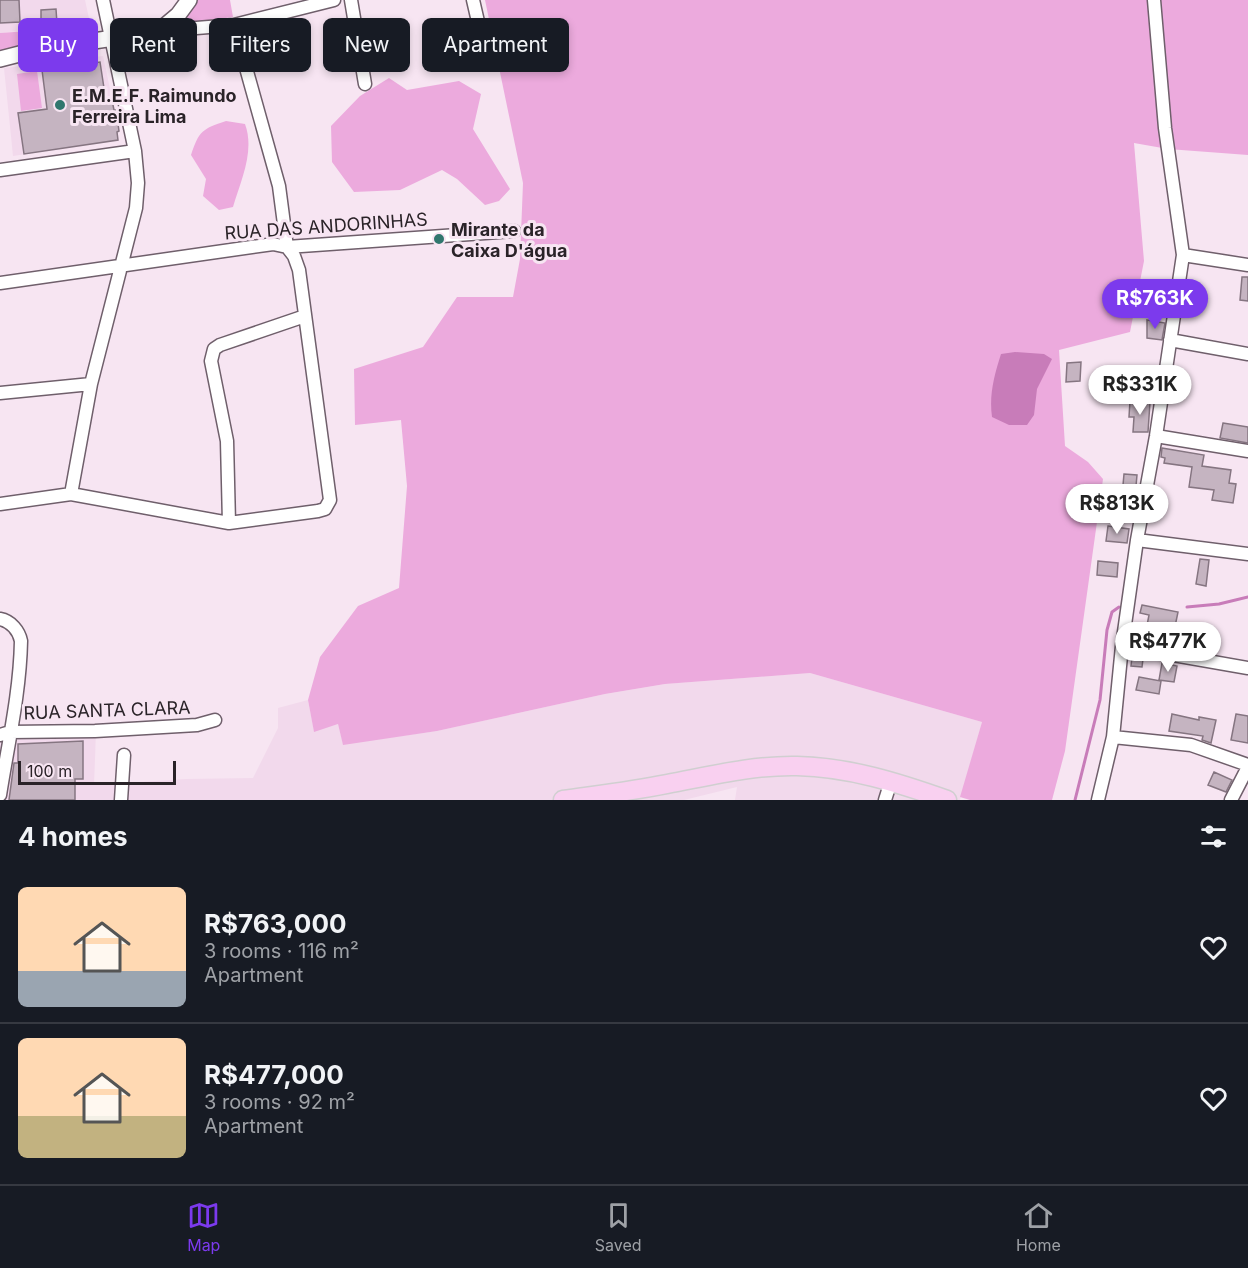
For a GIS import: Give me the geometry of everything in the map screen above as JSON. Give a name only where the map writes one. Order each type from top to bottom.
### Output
[{"type":"main road","points":[[563,800],[634,791],[748,769],[781,766],[836,769],[891,782],[948,800]]},
{"type":"main road","points":[[602,800],[634,791]]},
{"type":"street","points":[[103,0],[110,34]]},
{"type":"street","points":[[174,18],[189,0]]},
{"type":"street","points":[[262,18],[334,0]]},
{"type":"street","points":[[351,0],[365,84]]},
{"type":"street","points":[[473,0],[477,18]]},
{"type":"street","points":[[1098,800],[1113,736],[1122,646],[1137,540],[1156,436],[1183,255],[1165,128],[1154,0]]},
{"type":"street","points":[[0,58],[35,50],[110,39]]},
{"type":"street","points":[[71,494],[91,384],[136,208],[138,183],[135,151],[118,72]]},
{"type":"street","points":[[0,504],[71,494],[229,523],[318,511],[325,508],[330,500],[298,270],[294,256],[287,247],[279,186],[247,72]]},
{"type":"street","points":[[0,170],[135,151]]},
{"type":"street","name":"RUA DAS ANDORINHAS","points":[[0,283],[273,244],[287,247],[514,231]]},
{"type":"street","points":[[1183,255],[1248,265]]},
{"type":"street","points":[[229,523],[227,441],[211,361],[214,349],[305,316]]},
{"type":"street","points":[[1170,340],[1248,354]]},
{"type":"street","points":[[0,393],[91,384]]},
{"type":"street","points":[[1156,436],[1248,451]]},
{"type":"street","points":[[1137,540],[1248,554]]},
{"type":"street","points":[[0,619],[9,623],[16,630],[21,642],[13,719],[5,734],[0,795]]},
{"type":"street","points":[[1122,646],[1248,668]]},
{"type":"street","name":"RUA SANTA CLARA","points":[[5,734],[197,725],[215,720]]},
{"type":"street","points":[[1113,736],[1191,746],[1248,766],[1231,800]]},
{"type":"street","points":[[121,800],[124,755]]},
{"type":"street","points":[[885,800],[891,782]]},
{"type":"shaded area","points":[[0,0],[85,0],[89,18],[18,18],[18,31],[1,33],[0,45]]},
{"type":"shaded area","points":[[196,0],[230,0],[233,17],[209,18],[209,20],[197,22],[197,18],[182,18]]},
{"type":"shaded area","points":[[485,0],[1248,0],[1248,155],[1168,149],[1134,143],[1144,261],[1130,332],[1059,350],[1065,446],[1088,462],[1103,479],[1065,751],[1052,800],[970,800],[960,797],[982,722],[810,673],[665,684],[605,694],[437,731],[343,745],[338,724],[314,732],[308,700],[320,657],[358,606],[399,588],[407,486],[401,420],[355,425],[354,369],[423,347],[457,297],[513,297],[520,259],[523,183],[500,72],[569,72],[569,18],[489,18]]},
{"type":"shaded area","points":[[18,32],[18,47],[0,55],[0,33]]},
{"type":"shaded area","name":"E.M.E.F. Raimundo Ferreira Lima","points":[[103,56],[119,131],[117,132],[118,140],[13,156],[4,68],[18,66],[18,72],[98,72],[98,57]]},
{"type":"shaded area","points":[[37,72],[42,108],[21,111],[17,74]]},
{"type":"shaded area","points":[[389,78],[407,90],[459,81],[481,94],[473,129],[510,189],[499,201],[485,205],[457,179],[442,170],[400,190],[354,192],[332,162],[331,126],[360,96]]},
{"type":"shaded area","points":[[226,121],[245,124],[248,134],[248,155],[233,207],[219,210],[203,196],[206,179],[191,155],[202,132]]},
{"type":"shaded area","points":[[1015,352],[1044,354],[1052,359],[1037,389],[1034,415],[1027,425],[1009,425],[992,417],[993,386],[1001,354]]},
{"type":"shaded area","points":[[810,673],[982,722],[960,800],[735,800],[737,787],[684,800],[0,800],[0,737],[96,732],[94,785],[186,779],[253,778],[278,728],[278,708],[308,700],[314,731],[338,724],[343,744],[437,731],[605,694],[665,684]]},
{"type":"building","points":[[0,0],[19,0],[18,22],[0,23]]},
{"type":"building","points":[[56,9],[57,18],[41,18],[41,10]]},
{"type":"building","name":"E.M.E.F. Raimundo Ferreira Lima","points":[[98,62],[100,62],[106,101],[112,100],[114,110],[116,110],[118,140],[24,154],[18,113],[47,109],[42,72],[98,72]]},
{"type":"building","points":[[1242,277],[1248,277],[1248,301],[1240,300]]},
{"type":"building","points":[[1147,320],[1165,323],[1162,340],[1147,338]]},
{"type":"building","points":[[1081,362],[1080,381],[1066,382],[1067,363]]},
{"type":"building","points":[[1130,401],[1150,402],[1148,432],[1133,432],[1134,417],[1129,417]]},
{"type":"building","points":[[1223,423],[1248,427],[1248,443],[1220,438]]},
{"type":"building","points":[[1162,448],[1204,455],[1202,466],[1231,470],[1229,483],[1236,484],[1233,503],[1212,500],[1214,490],[1189,487],[1192,467],[1164,463],[1165,458],[1161,457]]},
{"type":"building","points":[[1124,474],[1137,475],[1136,486],[1123,485]]},
{"type":"building","points":[[1108,526],[1129,529],[1127,543],[1106,541]]},
{"type":"building","points":[[1200,559],[1209,560],[1206,586],[1196,584]]},
{"type":"building","points":[[1098,561],[1118,563],[1117,577],[1097,575]]},
{"type":"building","points":[[1142,605],[1178,612],[1171,646],[1144,641],[1149,615],[1140,613]]},
{"type":"building","points":[[1132,657],[1143,659],[1142,667],[1131,666]]},
{"type":"building","points":[[1162,663],[1177,666],[1174,682],[1159,680]]},
{"type":"building","points":[[1139,677],[1161,681],[1159,694],[1136,690]]},
{"type":"building","points":[[1172,714],[1199,720],[1199,717],[1216,720],[1211,743],[1202,740],[1203,736],[1169,731]]},
{"type":"building","points":[[1236,714],[1248,716],[1248,743],[1231,740]]},
{"type":"building","points":[[83,741],[83,779],[75,779],[75,800],[9,800],[14,763],[18,763],[18,744]]},
{"type":"building","points":[[1214,772],[1232,780],[1226,792],[1208,785]]},
{"type":"waterway","points":[[1187,607],[1219,604],[1248,597]]},
{"type":"waterway","points":[[1075,800],[1100,700],[1107,630],[1112,612],[1119,607]]},
{"type":"place","name":"E.M.E.F. Raimundo Ferreira Lima","points":[[60,105]]},
{"type":"place","name":"Mirante da Caixa D'água","points":[[439,239]]}]
